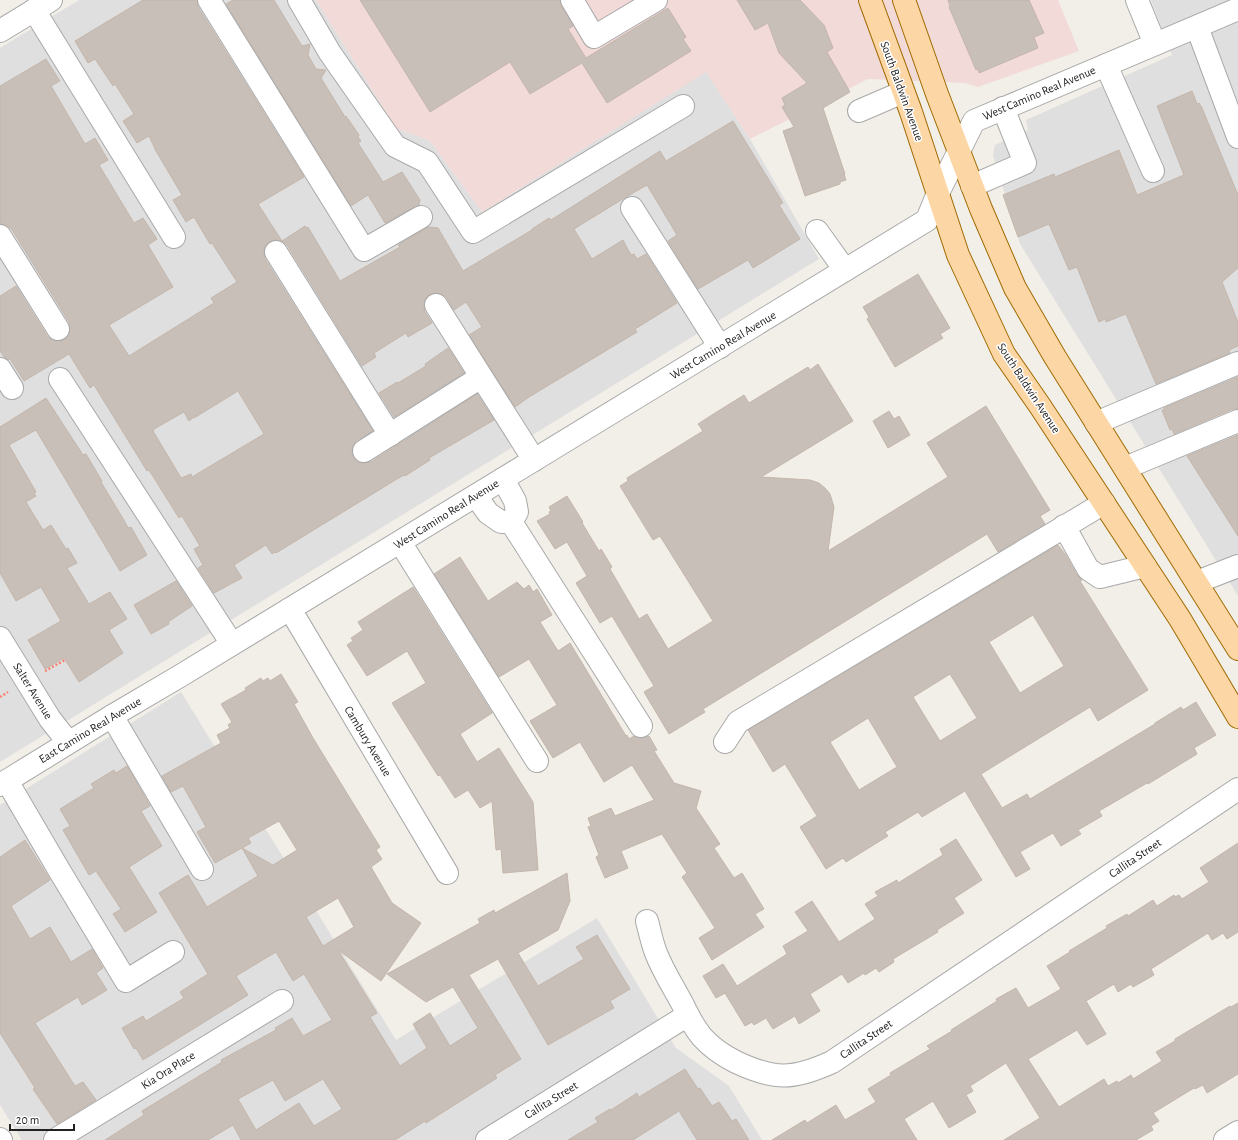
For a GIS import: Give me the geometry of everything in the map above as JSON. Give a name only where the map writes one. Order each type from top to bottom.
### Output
[{"type":"main road","name":"South Baldwin Avenue","points":[[870,0],[938,193],[958,255],[1004,354],[1180,619],[1234,710]]},
{"type":"main road","points":[[904,0],[937,94],[972,186],[1015,288],[1055,357],[1198,582],[1238,648]]},
{"type":"street","points":[[209,0],[364,250],[421,217]]},
{"type":"street","points":[[299,0],[330,53],[395,146],[427,162],[473,232],[683,106]]},
{"type":"street","points":[[572,0],[594,37],[656,0]]},
{"type":"street","points":[[1138,0],[1156,44]]},
{"type":"street","points":[[0,31],[42,5],[174,237]]},
{"type":"street","name":"West Camino Real Avenue","points":[[180,676],[927,220],[938,193],[974,121],[1238,9]]},
{"type":"street","points":[[1197,27],[1238,137]]},
{"type":"street","points":[[1106,65],[1153,171]]},
{"type":"street","points":[[859,110],[903,92]]},
{"type":"street","points":[[972,186],[1026,163],[1003,108]]},
{"type":"street","points":[[632,208],[720,347]]},
{"type":"street","points":[[817,231],[845,270]]},
{"type":"street","points":[[0,236],[58,329]]},
{"type":"street","points":[[276,252],[390,434]]},
{"type":"street","points":[[436,305],[534,460]]},
{"type":"street","points":[[1096,423],[1238,363]]},
{"type":"street","points":[[0,369],[12,388]]},
{"type":"street","points":[[364,451],[481,377]]},
{"type":"street","points":[[60,379],[232,644]]},
{"type":"street","points":[[1125,468],[1238,421]]},
{"type":"street","points":[[503,479],[515,501],[517,512],[511,522]]},
{"type":"street","points":[[476,496],[488,513],[501,522],[511,522]]},
{"type":"street","points":[[726,742],[738,722],[1104,503]]},
{"type":"street","points":[[511,522],[641,726]]},
{"type":"street","points":[[1064,526],[1088,569],[1100,577],[1145,566]]},
{"type":"street","points":[[400,542],[537,761]]},
{"type":"street","points":[[1198,582],[1238,566]]},
{"type":"street","name":"Cambury Avenue","points":[[290,609],[447,873]]},
{"type":"street","name":"Salter Avenue","points":[[0,638],[50,719],[68,742]]},
{"type":"street","name":"East Camino Real Avenue","points":[[4,783],[68,742],[180,676]]},
{"type":"street","points":[[112,716],[202,869]]},
{"type":"street","points":[[4,783],[126,981],[173,952]]},
{"type":"street","name":"Callita Street","points":[[487,1140],[688,1015],[702,1036],[713,1048],[757,1072],[776,1076],[798,1074],[832,1062],[1238,789]]},
{"type":"street","points":[[648,921],[656,953],[688,1015]]},
{"type":"street","name":"Kia Ora Place","points":[[55,1140],[282,1001]]},
{"type":"street","points":[[1225,1140],[1238,1132]]},
{"type":"path","points":[[40,675],[65,660]]},
{"type":"path","points":[[0,697],[10,691]]},
{"type":"shaded area","points":[[79,0],[316,0],[396,128],[430,141],[482,212],[706,71],[750,139],[819,259],[0,762],[0,48]]},
{"type":"shaded area","points":[[316,0],[1058,0],[1079,51],[978,87],[965,83],[868,79],[750,139],[706,72],[482,212],[430,141],[396,128]]},
{"type":"shaded area","points":[[1151,0],[1238,0],[1238,596],[1020,244],[993,155],[995,145],[1028,130],[1026,120],[1172,55]]},
{"type":"shaded area","points":[[181,692],[396,1040],[597,918],[676,1048],[729,1086],[762,1140],[22,1140],[0,1105],[0,805]]},
{"type":"building","points":[[143,0],[197,0],[198,7],[304,177],[258,204],[282,241],[275,240],[269,242],[265,246],[265,259],[373,431],[357,440],[353,445],[352,452],[354,458],[358,462],[371,462],[477,394],[494,420],[429,458],[430,460],[405,476],[404,475],[397,479],[276,553],[275,552],[272,554],[266,545],[234,565],[242,578],[214,593],[198,568],[203,565],[194,549],[200,546],[182,516],[179,518],[149,470],[147,471],[94,385],[90,388],[69,354],[24,381],[10,359],[8,360],[4,357],[0,351],[0,296],[16,286],[47,336],[52,340],[64,340],[69,335],[70,329],[69,322],[11,228],[0,224],[0,86],[46,59],[60,81],[51,86],[85,144],[95,138],[108,160],[99,165],[134,223],[143,218],[157,239],[148,245],[173,287],[109,325],[129,356],[214,303],[211,298],[237,282],[212,243],[210,244],[194,217],[186,222],[173,200],[182,195],[156,151],[149,136],[137,143],[123,121],[134,114],[115,84],[113,86],[95,59],[88,63],[75,41]],"holes":[[[238,391],[264,434],[192,477],[191,474],[181,478],[153,431],[184,412],[189,421]]]},
{"type":"building","points":[[233,0],[274,0],[302,46],[310,44],[308,55],[316,69],[326,70],[321,78],[345,117],[346,116],[359,135],[358,137],[361,141],[358,143],[383,182],[402,172],[420,200],[419,205],[385,223],[368,195],[351,206],[226,4]]},
{"type":"building","points":[[360,0],[560,0],[561,6],[573,26],[568,29],[586,58],[668,8],[686,37],[683,39],[691,51],[607,103],[582,63],[530,94],[510,62],[430,112]]},
{"type":"building","points":[[737,0],[800,0],[824,25],[833,48],[827,52],[850,92],[823,108],[845,174],[846,180],[840,182],[840,184],[805,196],[783,131],[794,127],[782,107],[785,105],[782,98],[807,83],[779,53],[768,23],[755,30]]},
{"type":"building","points":[[948,0],[1029,0],[1044,33],[1034,37],[1038,48],[979,73],[978,69],[976,70],[949,7]]},
{"type":"building","points":[[1192,91],[1197,104],[1199,103],[1202,108],[1238,195],[1238,268],[1222,282],[1238,322],[1238,346],[1229,350],[1230,353],[1156,384],[1126,314],[1106,322],[1105,319],[1099,322],[1077,267],[1069,270],[1049,224],[1018,237],[1003,195],[1054,174],[1055,177],[1119,150],[1137,195],[1184,175],[1157,106]]},
{"type":"building","points":[[733,121],[783,203],[779,205],[800,239],[753,268],[748,260],[698,289],[668,241],[677,235],[647,185],[626,197],[574,229],[592,259],[623,240],[631,255],[634,254],[637,259],[646,254],[677,303],[635,329],[637,332],[515,407],[469,335],[482,327],[466,302],[454,310],[447,298],[442,294],[430,294],[425,299],[424,306],[425,312],[432,323],[408,337],[406,333],[374,353],[376,357],[362,366],[287,245],[282,241],[305,226],[307,228],[308,227],[340,281],[400,247],[398,245],[428,227],[438,228],[463,271],[532,230],[549,218],[551,220],[660,151],[666,161]]},
{"type":"building","points":[[918,274],[950,328],[940,334],[943,338],[895,367],[867,319],[869,317],[863,307]]},
{"type":"building","points":[[448,348],[464,373],[394,417],[379,393],[426,366],[425,364]]},
{"type":"building","points":[[818,364],[853,421],[761,477],[810,480],[819,483],[825,488],[830,494],[834,507],[828,551],[948,477],[927,443],[986,406],[1050,510],[1040,516],[1045,524],[998,552],[987,534],[703,709],[705,712],[669,734],[644,692],[654,686],[612,616],[600,623],[576,583],[587,576],[567,542],[555,549],[537,521],[550,514],[549,512],[551,511],[549,507],[567,496],[599,551],[601,549],[612,567],[610,569],[639,619],[647,614],[668,649],[713,621],[660,536],[653,540],[620,486],[628,481],[627,478],[703,431],[698,424],[744,395],[749,403],[808,367],[810,370]]},
{"type":"building","points":[[1238,377],[1238,409],[1233,409],[1174,434],[1172,429],[1170,430],[1162,410],[1164,410],[1164,408]]},
{"type":"building","points":[[46,398],[83,455],[86,454],[128,528],[131,527],[147,555],[120,571],[36,430],[9,445],[36,492],[34,493],[36,496],[26,502],[43,530],[51,525],[66,549],[68,548],[77,563],[67,568],[89,604],[110,592],[127,619],[109,630],[123,653],[79,682],[64,658],[45,669],[28,640],[61,621],[41,587],[16,601],[0,573],[0,427]]},
{"type":"building","points":[[889,411],[894,419],[899,416],[910,435],[888,448],[873,421]]},
{"type":"building","points":[[1238,435],[1238,536],[1187,456]]},
{"type":"building","points":[[1058,545],[1077,575],[1082,580],[1080,581],[1148,690],[1098,721],[1090,707],[981,774],[1002,808],[1027,794],[1030,799],[1181,707],[1183,710],[1196,702],[1216,735],[1194,748],[1197,754],[1148,784],[1147,783],[1099,811],[1102,816],[1078,830],[1081,834],[1061,846],[1053,833],[1020,852],[1030,869],[1016,877],[965,791],[922,817],[918,812],[885,832],[888,836],[846,862],[843,858],[826,869],[800,827],[817,816],[785,764],[773,772],[748,730]],"holes":[[[1033,615],[1064,666],[1020,693],[989,642]],[[950,674],[977,718],[940,741],[913,697]],[[868,718],[897,767],[859,790],[830,742]]]},
{"type":"building","points":[[460,557],[488,601],[517,582],[524,589],[529,585],[533,592],[537,589],[552,615],[540,622],[558,651],[570,643],[626,736],[627,735],[629,739],[634,736],[642,738],[649,736],[657,750],[654,751],[674,783],[701,791],[696,808],[720,844],[714,848],[734,878],[742,873],[764,909],[755,914],[764,927],[712,960],[699,938],[715,928],[682,877],[687,873],[662,834],[621,851],[628,868],[605,878],[596,857],[599,855],[588,827],[591,826],[588,818],[611,808],[615,816],[654,800],[632,765],[604,782],[580,742],[553,758],[530,721],[557,705],[529,659],[499,677],[434,574]]},
{"type":"building","points":[[176,581],[192,606],[168,622],[169,624],[151,634],[134,605]]},
{"type":"building","points":[[413,587],[492,713],[460,734],[477,762],[499,748],[533,802],[538,870],[503,873],[501,849],[496,850],[492,801],[480,808],[468,790],[455,798],[440,775],[438,776],[392,703],[426,683],[407,651],[367,676],[347,645],[353,641],[351,638],[363,630],[358,622]]},
{"type":"building","points":[[281,674],[298,702],[294,704],[313,738],[380,847],[376,850],[382,859],[371,867],[392,903],[421,923],[381,981],[338,950],[377,1013],[370,1017],[400,1066],[427,1048],[413,1024],[430,1013],[450,1046],[478,1028],[453,987],[426,1002],[387,974],[480,923],[478,919],[494,910],[495,913],[567,873],[570,901],[558,930],[518,953],[538,986],[584,959],[576,947],[597,935],[630,989],[610,1001],[614,1008],[548,1045],[498,959],[469,975],[521,1059],[495,1075],[497,1078],[426,1123],[425,1121],[395,1140],[241,1140],[233,1125],[208,1140],[105,1140],[144,1115],[142,1111],[222,1062],[221,1060],[276,1030],[275,1028],[292,1018],[303,1036],[332,1020],[304,974],[293,981],[276,952],[236,976],[248,995],[143,1060],[136,1048],[134,1049],[122,1028],[143,1016],[146,1021],[184,998],[180,992],[208,974],[159,893],[188,875],[207,907],[258,876],[242,848],[215,863],[197,832],[206,827],[183,786],[171,792],[162,776],[221,743],[217,735],[230,728],[228,725],[232,722],[221,704],[246,690],[245,688],[261,678],[263,681],[268,678],[270,681]],"holes":[[[279,821],[297,850],[273,865],[242,848],[251,843],[248,838]],[[338,898],[354,927],[323,946],[306,917]],[[323,1079],[342,1109],[314,1126],[299,1103],[256,1130],[238,1099],[273,1080],[285,1101]]]},
{"type":"building","points":[[127,766],[150,806],[141,811],[162,846],[129,867],[157,912],[125,932],[113,914],[121,909],[96,871],[89,875],[63,830],[70,826],[60,809],[94,788],[91,784],[114,770],[116,773]]},
{"type":"building","points":[[956,839],[982,880],[954,898],[964,913],[937,930],[938,932],[893,959],[894,962],[879,972],[876,968],[865,975],[864,973],[848,983],[842,974],[810,994],[820,1011],[799,1024],[795,1016],[773,1029],[766,1018],[754,1025],[752,1022],[745,1026],[725,993],[716,998],[703,976],[723,964],[737,986],[787,954],[783,946],[808,931],[795,912],[812,901],[839,942],[875,919],[865,904],[878,896],[875,892],[897,880],[898,883],[943,855],[940,849]]},
{"type":"building","points":[[25,840],[50,880],[11,906],[30,939],[50,927],[71,962],[92,949],[103,968],[96,973],[107,990],[82,1005],[78,997],[35,1023],[75,1086],[83,1082],[96,1100],[57,1124],[33,1089],[35,1088],[0,1033],[0,857]]},
{"type":"building","points":[[1238,843],[1238,932],[1227,939],[1223,933],[1212,940],[1208,933],[1151,969],[1154,975],[1133,987],[1131,984],[1118,992],[1114,984],[1086,1001],[1106,1034],[1087,1045],[1077,1030],[1028,1059],[1059,1107],[1104,1079],[1108,1086],[1117,1081],[1118,1083],[1131,1075],[1133,1079],[1162,1061],[1156,1052],[1230,1006],[1231,1007],[1238,1003],[1238,1074],[1207,1093],[1203,1085],[1195,1089],[1194,1088],[1153,1113],[1159,1121],[1151,1126],[1153,1130],[1136,1140],[1004,1140],[1040,1118],[1006,1063],[970,1086],[973,1091],[966,1095],[976,1112],[949,1128],[933,1101],[904,1119],[917,1140],[772,1140],[805,1120],[807,1123],[836,1105],[845,1120],[876,1102],[868,1089],[891,1075],[890,1073],[930,1049],[927,1046],[997,1001],[996,999],[1016,988],[1028,1008],[1061,989],[1047,966],[1107,928],[1106,926],[1127,914],[1128,916],[1153,900],[1157,906],[1174,895],[1175,897],[1179,895],[1182,899],[1209,882],[1200,868]]},
{"type":"building","points":[[685,1069],[698,1089],[700,1088],[712,1106],[719,1102],[732,1121],[736,1119],[749,1140],[697,1140],[679,1111],[633,1140],[568,1140],[598,1122],[595,1118],[610,1109],[611,1110],[637,1093],[639,1097]]}]
